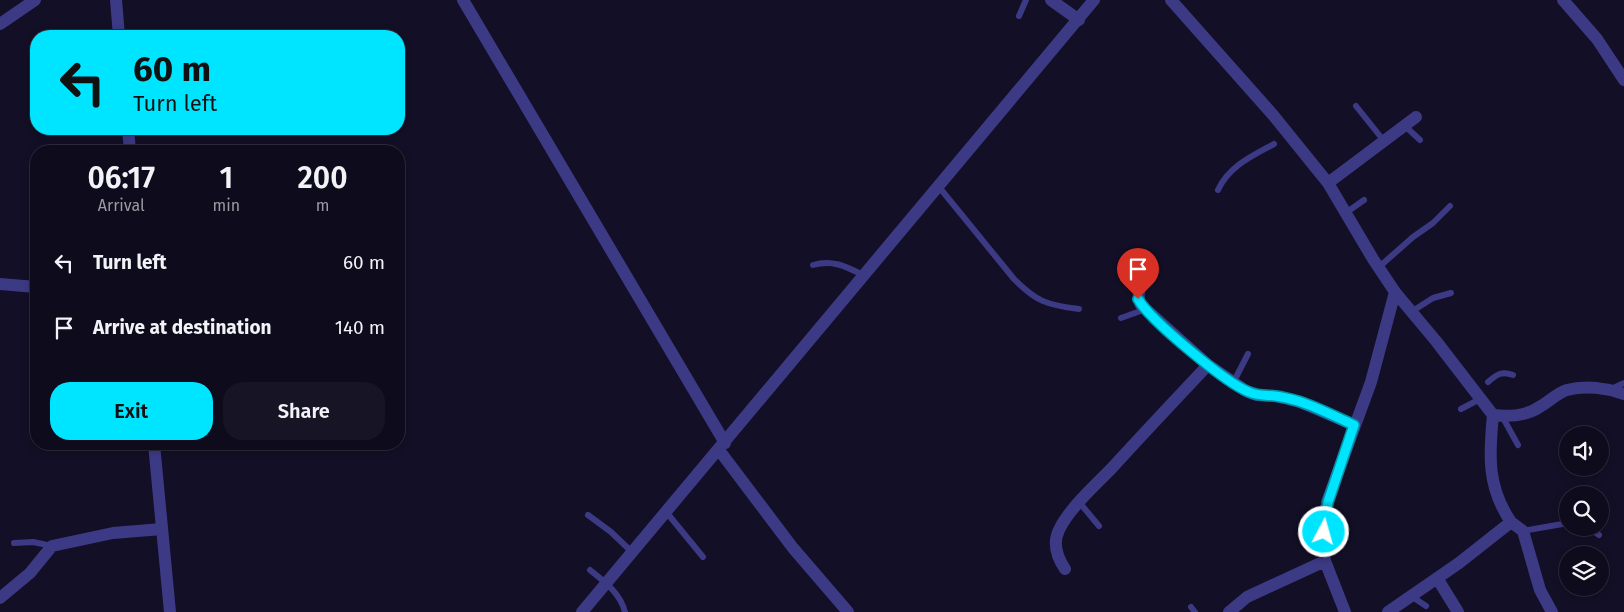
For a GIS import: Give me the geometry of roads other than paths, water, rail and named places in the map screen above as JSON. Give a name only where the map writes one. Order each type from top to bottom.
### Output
[{"type":"street","points":[[0,24],[34,0]]},
{"type":"street","points":[[116,0],[119,30]]},
{"type":"street","points":[[463,0],[722,446],[793,548],[848,612]]},
{"type":"street","points":[[1051,0],[1078,20]]},
{"type":"street","points":[[582,612],[1094,0]]},
{"type":"street","points":[[1171,0],[1287,137],[1328,182],[1378,267],[1395,292],[1498,416]]},
{"type":"street","points":[[1563,0],[1596,39],[1624,80]]},
{"type":"street","points":[[1328,182],[1416,117]]},
{"type":"street","points":[[1151,267],[1139,292],[1138,299],[1146,309],[1208,366],[1246,391],[1257,395],[1276,396],[1300,402],[1354,425]]},
{"type":"street","points":[[0,284],[30,286]]},
{"type":"street","points":[[1345,612],[1325,561],[1323,543],[1328,502],[1375,367],[1395,292]]},
{"type":"street","points":[[1065,569],[1058,558],[1056,540],[1059,530],[1079,502],[1208,366]]},
{"type":"street","points":[[1498,416],[1526,413],[1540,408],[1568,390],[1582,388],[1610,389],[1624,394]]},
{"type":"street","points":[[1498,416],[1490,449],[1490,468],[1499,502],[1511,522],[1523,531],[1540,590],[1552,612]]},
{"type":"street","points":[[155,450],[170,612]]},
{"type":"street","points":[[1388,612],[1438,578],[1511,522]]},
{"type":"street","points":[[0,598],[30,573],[52,546],[113,533],[162,529]]},
{"type":"street","points":[[1229,612],[1247,597],[1325,561]]},
{"type":"street","points":[[1438,578],[1458,612]]},
{"type":"lane","points":[[1019,16],[1026,0]]},
{"type":"lane","points":[[1356,106],[1384,141]]},
{"type":"lane","points":[[1404,125],[1420,140]]},
{"type":"lane","points":[[1218,190],[1227,176],[1245,159],[1274,144]]},
{"type":"lane","points":[[939,187],[1026,291],[1048,305],[1079,309]]},
{"type":"lane","points":[[1347,212],[1364,200]]},
{"type":"lane","points":[[1378,267],[1450,206]]},
{"type":"lane","points":[[813,265],[831,262],[849,268],[864,276]]},
{"type":"lane","points":[[1411,312],[1433,298],[1451,293]]},
{"type":"lane","points":[[1121,318],[1146,309]]},
{"type":"lane","points":[[1233,383],[1248,354]]},
{"type":"lane","points":[[1488,382],[1499,373],[1505,372],[1513,375]]},
{"type":"lane","points":[[1610,389],[1624,383]]},
{"type":"lane","points":[[1461,409],[1479,394]]},
{"type":"lane","points":[[1498,416],[1518,445]]},
{"type":"lane","points":[[1079,502],[1099,526]]},
{"type":"lane","points":[[667,512],[704,557]]},
{"type":"lane","points":[[588,515],[611,532],[633,553]]},
{"type":"lane","points":[[1523,531],[1559,525]]},
{"type":"lane","points":[[14,543],[33,542],[52,546]]},
{"type":"lane","points":[[590,570],[607,583],[621,601],[625,612]]},
{"type":"lane","points":[[1411,596],[1426,606]]}]
